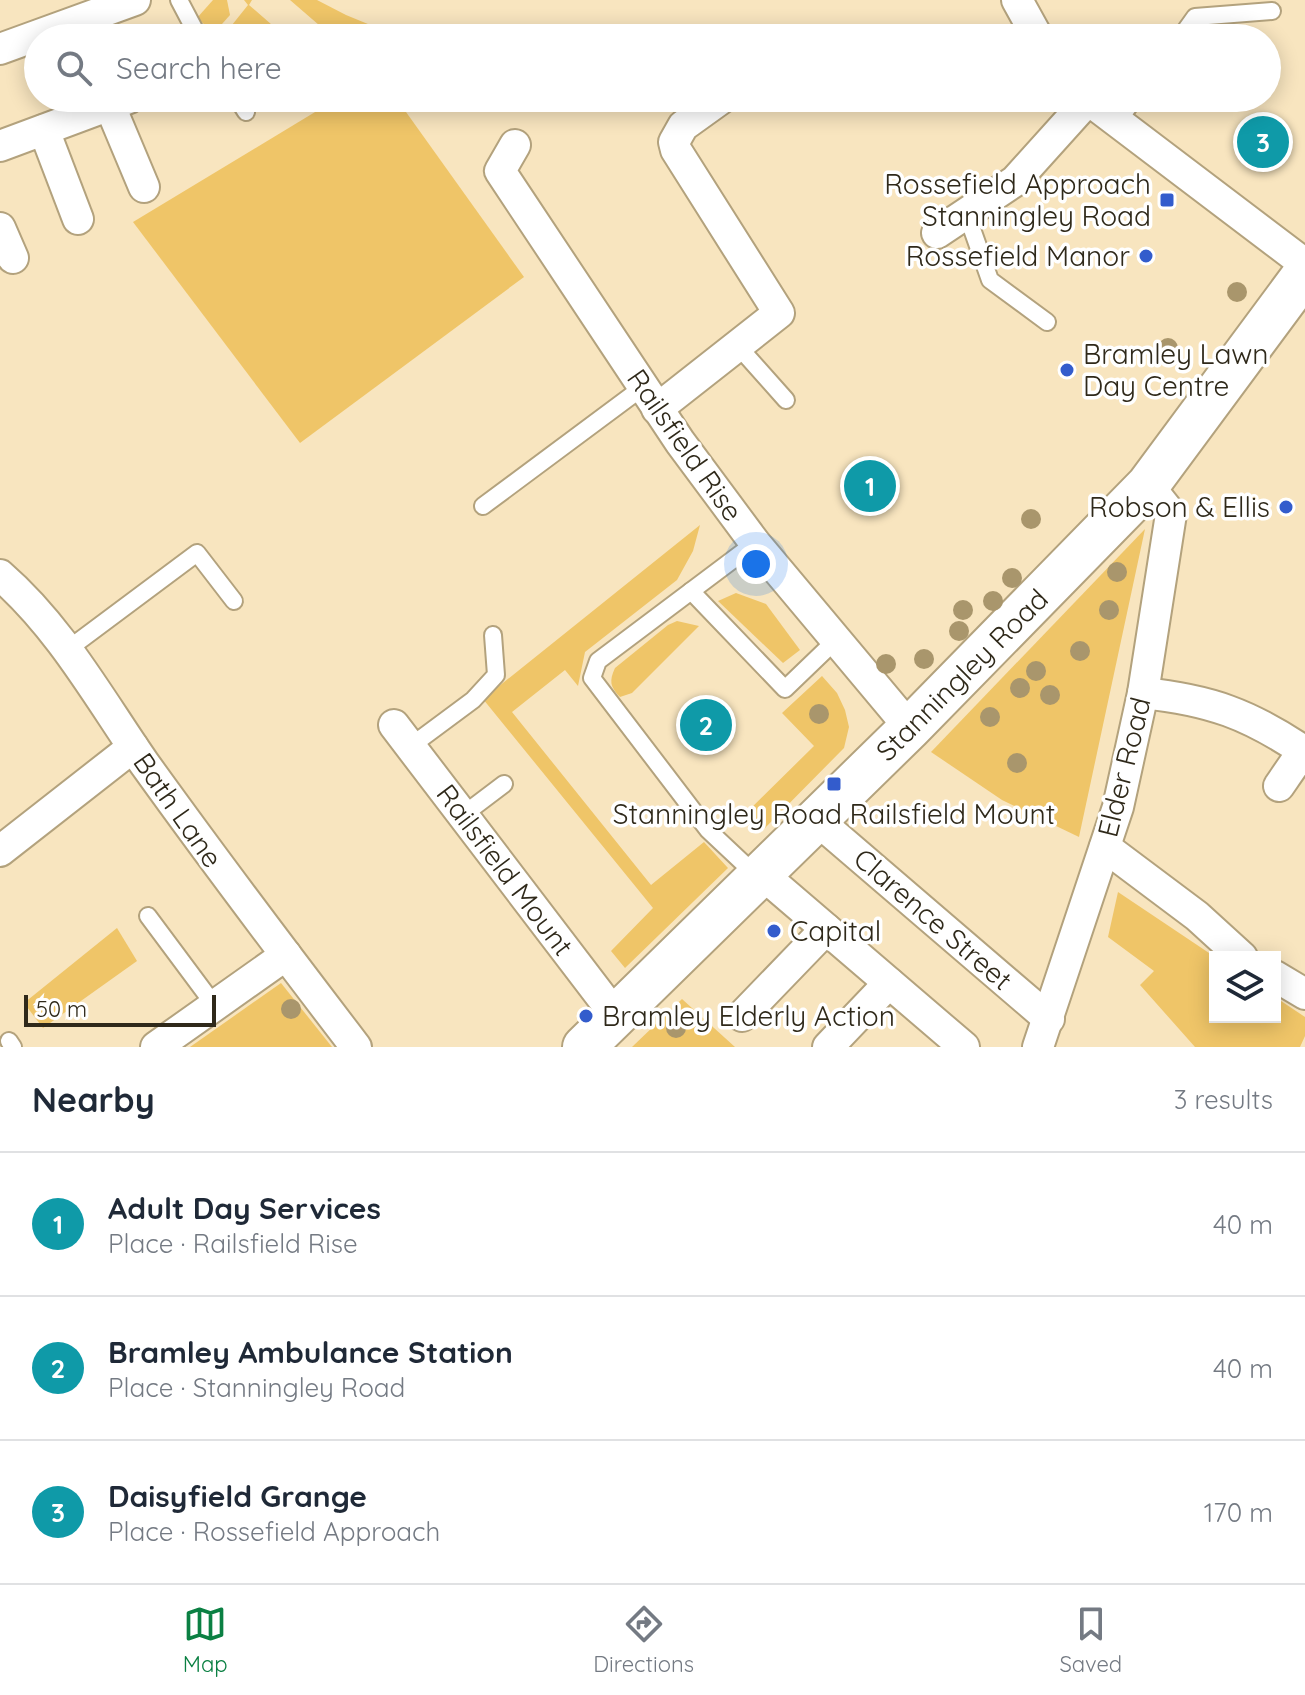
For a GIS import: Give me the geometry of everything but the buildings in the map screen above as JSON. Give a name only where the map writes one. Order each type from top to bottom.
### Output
[{"type":"street","points":[[69,24],[135,0]]},
{"type":"street","points":[[1017,0],[1030,24]]},
{"type":"street","points":[[0,49],[24,40]]},
{"type":"street","points":[[0,146],[93,112]]},
{"type":"street","points":[[123,112],[144,187]]},
{"type":"street","points":[[650,398],[737,345],[779,313],[676,150],[674,142],[683,126],[702,112]]},
{"type":"street","points":[[937,233],[1015,181],[1076,112]]},
{"type":"street","points":[[1128,112],[1305,264]]},
{"type":"street","points":[[44,130],[78,219]]},
{"type":"street","name":"Railsfield Rise","points":[[515,145],[500,171],[650,398],[755,543],[910,728]]},
{"type":"street","points":[[0,228],[13,258]]},
{"type":"street","name":"Stanningley Road","points":[[584,1047],[910,728],[1148,485],[1305,273]]},
{"type":"street","name":"Elder Road","points":[[1038,1047],[1118,807],[1143,693],[1171,514],[1148,485]]},
{"type":"street","name":"Bath Lane","points":[[0,575],[26,597],[67,650],[233,887],[356,1047]]},
{"type":"street","points":[[1143,693],[1186,698],[1231,710],[1269,728],[1304,752],[1279,786]]},
{"type":"street","name":"Railsfield Mount","points":[[402,735],[616,1016]]},
{"type":"street","points":[[0,851],[133,747]]},
{"type":"street","name":"Clarence Street","points":[[817,820],[1049,1019]]},
{"type":"street","points":[[1105,847],[1202,910],[1237,951]]},
{"type":"street","points":[[760,876],[889,983],[953,1044]]},
{"type":"street","points":[[742,1016],[826,929]]},
{"type":"street","points":[[156,1047],[286,955]]},
{"type":"street","points":[[1281,980],[1305,994]]},
{"type":"street","points":[[828,1047],[889,983]]},
{"type":"lane","points":[[179,0],[192,24]]},
{"type":"lane","points":[[1190,24],[1195,17],[1272,11]]},
{"type":"lane","points":[[966,212],[990,280],[1047,322]]},
{"type":"lane","points":[[737,345],[786,400]]},
{"type":"lane","points":[[483,506],[650,398]]},
{"type":"lane","points":[[755,543],[598,661],[592,678],[708,830],[760,876]]},
{"type":"lane","points":[[67,650],[197,553],[234,601]]},
{"type":"lane","points":[[691,591],[785,689],[836,640]]},
{"type":"lane","points":[[402,735],[473,700],[496,675],[493,635]]},
{"type":"lane","points":[[463,815],[504,784]]},
{"type":"lane","points":[[148,916],[215,1006]]},
{"type":"shaded area","points":[[213,0],[227,0],[230,15],[222,24],[204,24],[197,18]]},
{"type":"shaded area","points":[[244,0],[252,0],[249,5],[271,24],[233,24],[248,5]]},
{"type":"shaded area","points":[[290,0],[317,0],[368,24],[318,24]]},
{"type":"shaded area","points":[[315,112],[406,112],[524,277],[300,443],[133,222]]},
{"type":"shaded area","points":[[700,525],[693,551],[677,580],[585,652],[578,686],[565,670],[512,712],[651,885],[704,842],[728,868],[625,968],[611,951],[653,908],[483,699]]},
{"type":"shaded area","points":[[1145,529],[1079,837],[1002,800],[931,752]]},
{"type":"shaded area","points":[[736,593],[766,604],[800,650],[783,663],[718,601]]},
{"type":"shaded area","points":[[677,621],[699,626],[632,693],[620,697],[612,684],[615,668]]},
{"type":"shaded area","points":[[822,676],[837,693],[845,710],[849,727],[844,748],[761,832],[744,815],[814,746],[782,713]]},
{"type":"shaded area","points":[[1118,892],[1209,953],[1209,1023],[1281,1023],[1281,1001],[1305,1017],[1305,1036],[1300,1047],[1195,1047],[1140,985],[1154,971],[1108,937]]},
{"type":"shaded area","points":[[117,928],[137,961],[43,1028],[24,1003]]},
{"type":"shaded area","points":[[281,983],[332,1047],[190,1047]]},
{"type":"shaded area","points":[[682,999],[735,1047],[632,1047]]},
{"type":"place","name":"Daisyfield Grange","points":[[1263,142]]},
{"type":"place","name":"Rossefield Approach Stanningley Road","points":[[1167,200]]},
{"type":"place","name":"Rossefield Manor","points":[[1146,256]]},
{"type":"place","name":"Bramley Lawn Day Centre","points":[[1067,370]]},
{"type":"place","name":"Adult Day Services","points":[[870,486]]},
{"type":"place","name":"Robson & Ellis","points":[[1286,507]]},
{"type":"place","name":"Bramley Ambulance Station","points":[[706,725]]},
{"type":"place","name":"Stanningley Road Railsfield Mount","points":[[834,784]]},
{"type":"place","name":"Capital","points":[[774,931]]},
{"type":"place","name":"Bramley Elderly Action","points":[[586,1016]]}]
